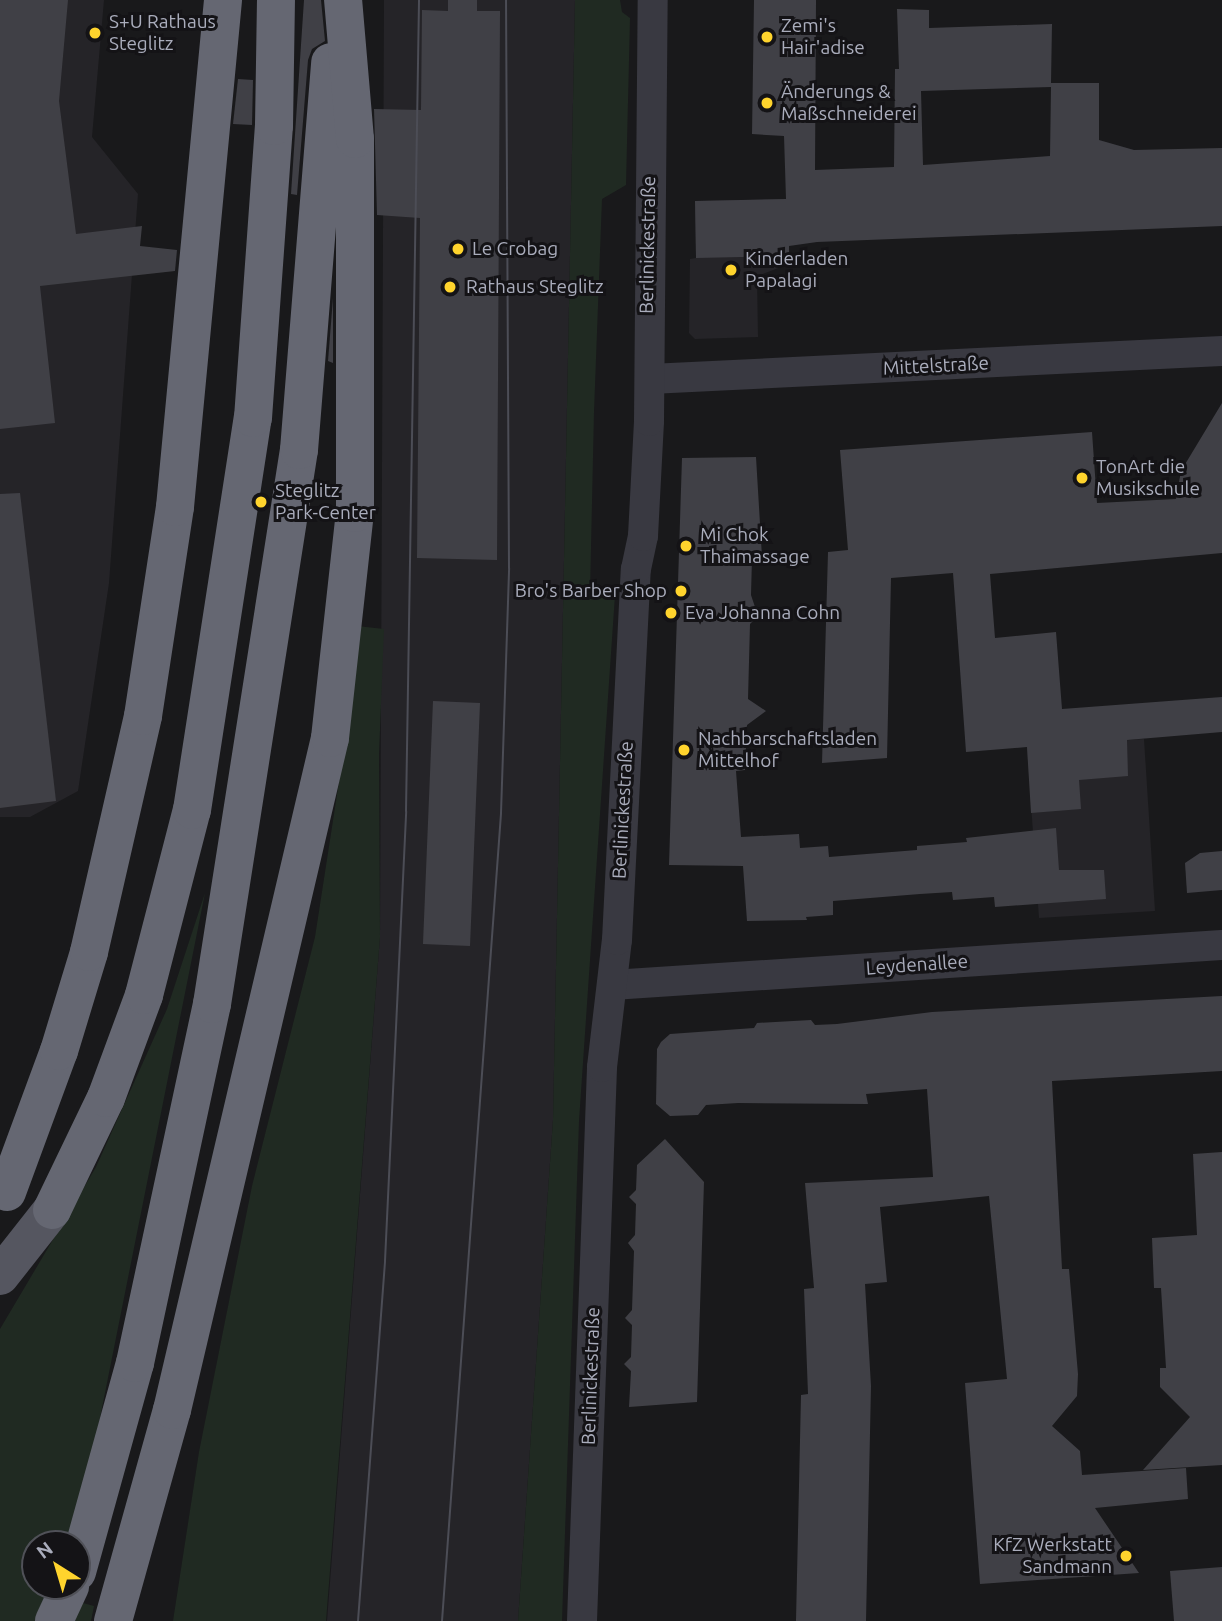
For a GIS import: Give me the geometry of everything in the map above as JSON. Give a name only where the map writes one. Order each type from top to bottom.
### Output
[{"type":"highway","points":[[4,1199],[59,1051],[89,952],[126,807],[162,604],[223,0]]},
{"type":"highway","points":[[52,1210],[106,1098],[162,935],[192,810],[226,612],[253,418],[265,268],[276,0]]},
{"type":"highway","points":[[89,1530],[135,1363],[207,1031],[274,618],[299,450],[334,0]]},
{"type":"highway","points":[[113,1621],[172,1410],[330,738],[355,513],[355,139],[343,0]]},
{"type":"highway","points":[[54,1621],[64,1600]]},
{"type":"main road","points":[[0,1276],[52,1210]]},
{"type":"street","name":"Berlinickestraße","points":[[582,1621],[602,1068],[611,985],[650,379],[647,334],[653,0]]},
{"type":"street","name":"Mittelstraße","points":[[650,379],[1222,351]]},
{"type":"street","name":"Leydenallee","points":[[611,985],[1222,945]]},
{"type":"shaded area","points":[[0,0],[104,0],[92,137],[138,194],[109,583],[78,791],[30,817],[0,817]]},
{"type":"shaded area","points":[[384,0],[575,0],[553,1120],[518,1621],[327,1621],[380,937]]},
{"type":"shaded area","points":[[575,0],[620,0],[622,12],[630,18],[626,185],[602,199],[594,412],[590,593],[615,595],[579,1121],[562,1621],[518,1621],[553,1120]]},
{"type":"shaded area","name":"Kinderladen Papalagi","points":[[786,199],[789,264],[757,276],[758,337],[695,339],[689,333],[690,259],[696,258],[695,201]]},
{"type":"shaded area","points":[[357,626],[384,629],[379,755],[380,937],[326,1621],[173,1621],[199,1452],[252,1186],[315,937],[345,743]]},
{"type":"shaded area","points":[[1144,739],[1155,911],[1039,918],[1027,747]]},
{"type":"shaded area","points":[[205,893],[84,1498],[74,1530],[21,1530],[21,1600],[46,1600],[35,1621],[0,1621],[0,1329],[96,1167],[167,1009]]},
{"type":"shaded area","points":[[83,1603],[94,1606],[91,1621],[74,1621]]},
{"type":"building","points":[[0,0],[68,0],[59,101],[76,234],[142,226],[140,246],[177,250],[175,271],[40,286],[55,423],[0,429]]},
{"type":"building","points":[[304,0],[321,0],[325,41],[312,49],[308,60],[297,195],[291,194]]},
{"type":"building","points":[[448,0],[477,0],[477,11],[500,11],[497,560],[417,558],[420,218],[377,215],[374,109],[421,110],[422,10],[448,11]]},
{"type":"building","points":[[754,0],[816,0],[815,170],[894,167],[895,69],[899,69],[897,9],[929,10],[929,28],[1052,24],[1051,83],[1099,83],[1099,140],[1134,150],[1222,148],[1222,226],[817,242],[789,246],[789,256],[696,258],[695,201],[786,199],[784,136],[752,134]],"holes":[[[1051,87],[1050,156],[923,165],[921,91]]]},
{"type":"building","points":[[238,79],[253,80],[252,125],[233,124]]},
{"type":"building","points":[[333,298],[333,363],[328,361]]},
{"type":"building","points":[[1222,403],[1222,553],[990,574],[995,638],[1056,632],[1062,709],[1222,697],[1222,732],[1127,740],[1128,776],[1079,780],[1081,809],[1031,813],[1027,747],[966,752],[953,573],[891,578],[887,758],[822,763],[828,552],[848,550],[840,450],[1092,432],[1097,503],[1176,499],[1181,471]]},
{"type":"building","points":[[756,457],[762,557],[752,558],[751,595],[758,616],[750,624],[748,699],[766,711],[747,725],[745,770],[736,771],[741,837],[799,834],[800,848],[828,846],[829,857],[917,850],[917,846],[967,842],[966,838],[1056,828],[1059,870],[1104,870],[1106,899],[995,907],[994,897],[953,900],[952,892],[833,901],[833,915],[806,917],[807,920],[747,921],[743,866],[669,865],[682,458]]},
{"type":"building","points":[[20,493],[56,801],[0,808],[0,494]]},
{"type":"building","points":[[433,701],[480,703],[470,946],[423,944]]},
{"type":"building","points":[[1222,851],[1222,890],[1187,893],[1185,863],[1200,853]]},
{"type":"building","points":[[1222,996],[1222,1071],[1052,1081],[1062,1269],[1069,1269],[1078,1374],[1077,1396],[1052,1426],[1080,1451],[1082,1475],[1186,1468],[1188,1499],[1095,1508],[1139,1573],[980,1584],[965,1383],[1007,1379],[989,1196],[880,1207],[887,1282],[865,1284],[871,1386],[866,1621],[796,1621],[801,1395],[808,1394],[804,1289],[814,1288],[805,1183],[933,1177],[927,1089],[866,1094],[868,1104],[738,1103],[706,1105],[698,1115],[670,1116],[656,1104],[657,1049],[661,1042],[670,1034],[754,1028],[757,1023],[811,1020],[815,1025],[837,1024],[932,1012]]},
{"type":"building","points":[[665,1139],[704,1182],[697,1402],[629,1407],[631,1371],[624,1364],[631,1357],[632,1325],[625,1318],[632,1310],[634,1251],[628,1243],[635,1235],[636,1204],[629,1197],[636,1190],[637,1165]]},
{"type":"building","points":[[1222,1152],[1222,1465],[1143,1470],[1190,1417],[1160,1387],[1160,1368],[1166,1368],[1161,1288],[1154,1288],[1152,1238],[1197,1235],[1193,1154]]},
{"type":"building","points":[[1222,1567],[1222,1621],[1174,1621],[1170,1571]]},
{"type":"tram line","points":[[358,1621],[385,1261],[406,811],[419,0]]},
{"type":"tram line","points":[[442,1621],[501,813],[509,568],[506,0]]},
{"type":"place","name":"S+U Rathaus Steglitz","points":[[95,33]]},
{"type":"place","name":"Zemi's Hair'adise","points":[[767,37]]},
{"type":"place","name":"Änderungs & Maßschneiderei","points":[[767,103]]},
{"type":"place","name":"Le Crobag","points":[[458,249]]},
{"type":"place","name":"Kinderladen Papalagi","points":[[731,270]]},
{"type":"place","name":"Rathaus Steglitz","points":[[450,287]]},
{"type":"place","name":"TonArt die Musikschule","points":[[1082,478]]},
{"type":"place","name":"Steglitz Park-Center","points":[[261,502]]},
{"type":"place","name":"Mi Chok Thaimassage","points":[[686,546]]},
{"type":"place","name":"Bro's Barber Shop","points":[[681,591]]},
{"type":"place","name":"Eva Johanna Cohn","points":[[671,613]]},
{"type":"place","name":"Nachbarschaftsladen Mittelhof","points":[[684,750]]},
{"type":"place","name":"KfZ Werkstatt Sandmann","points":[[1126,1556]]}]
